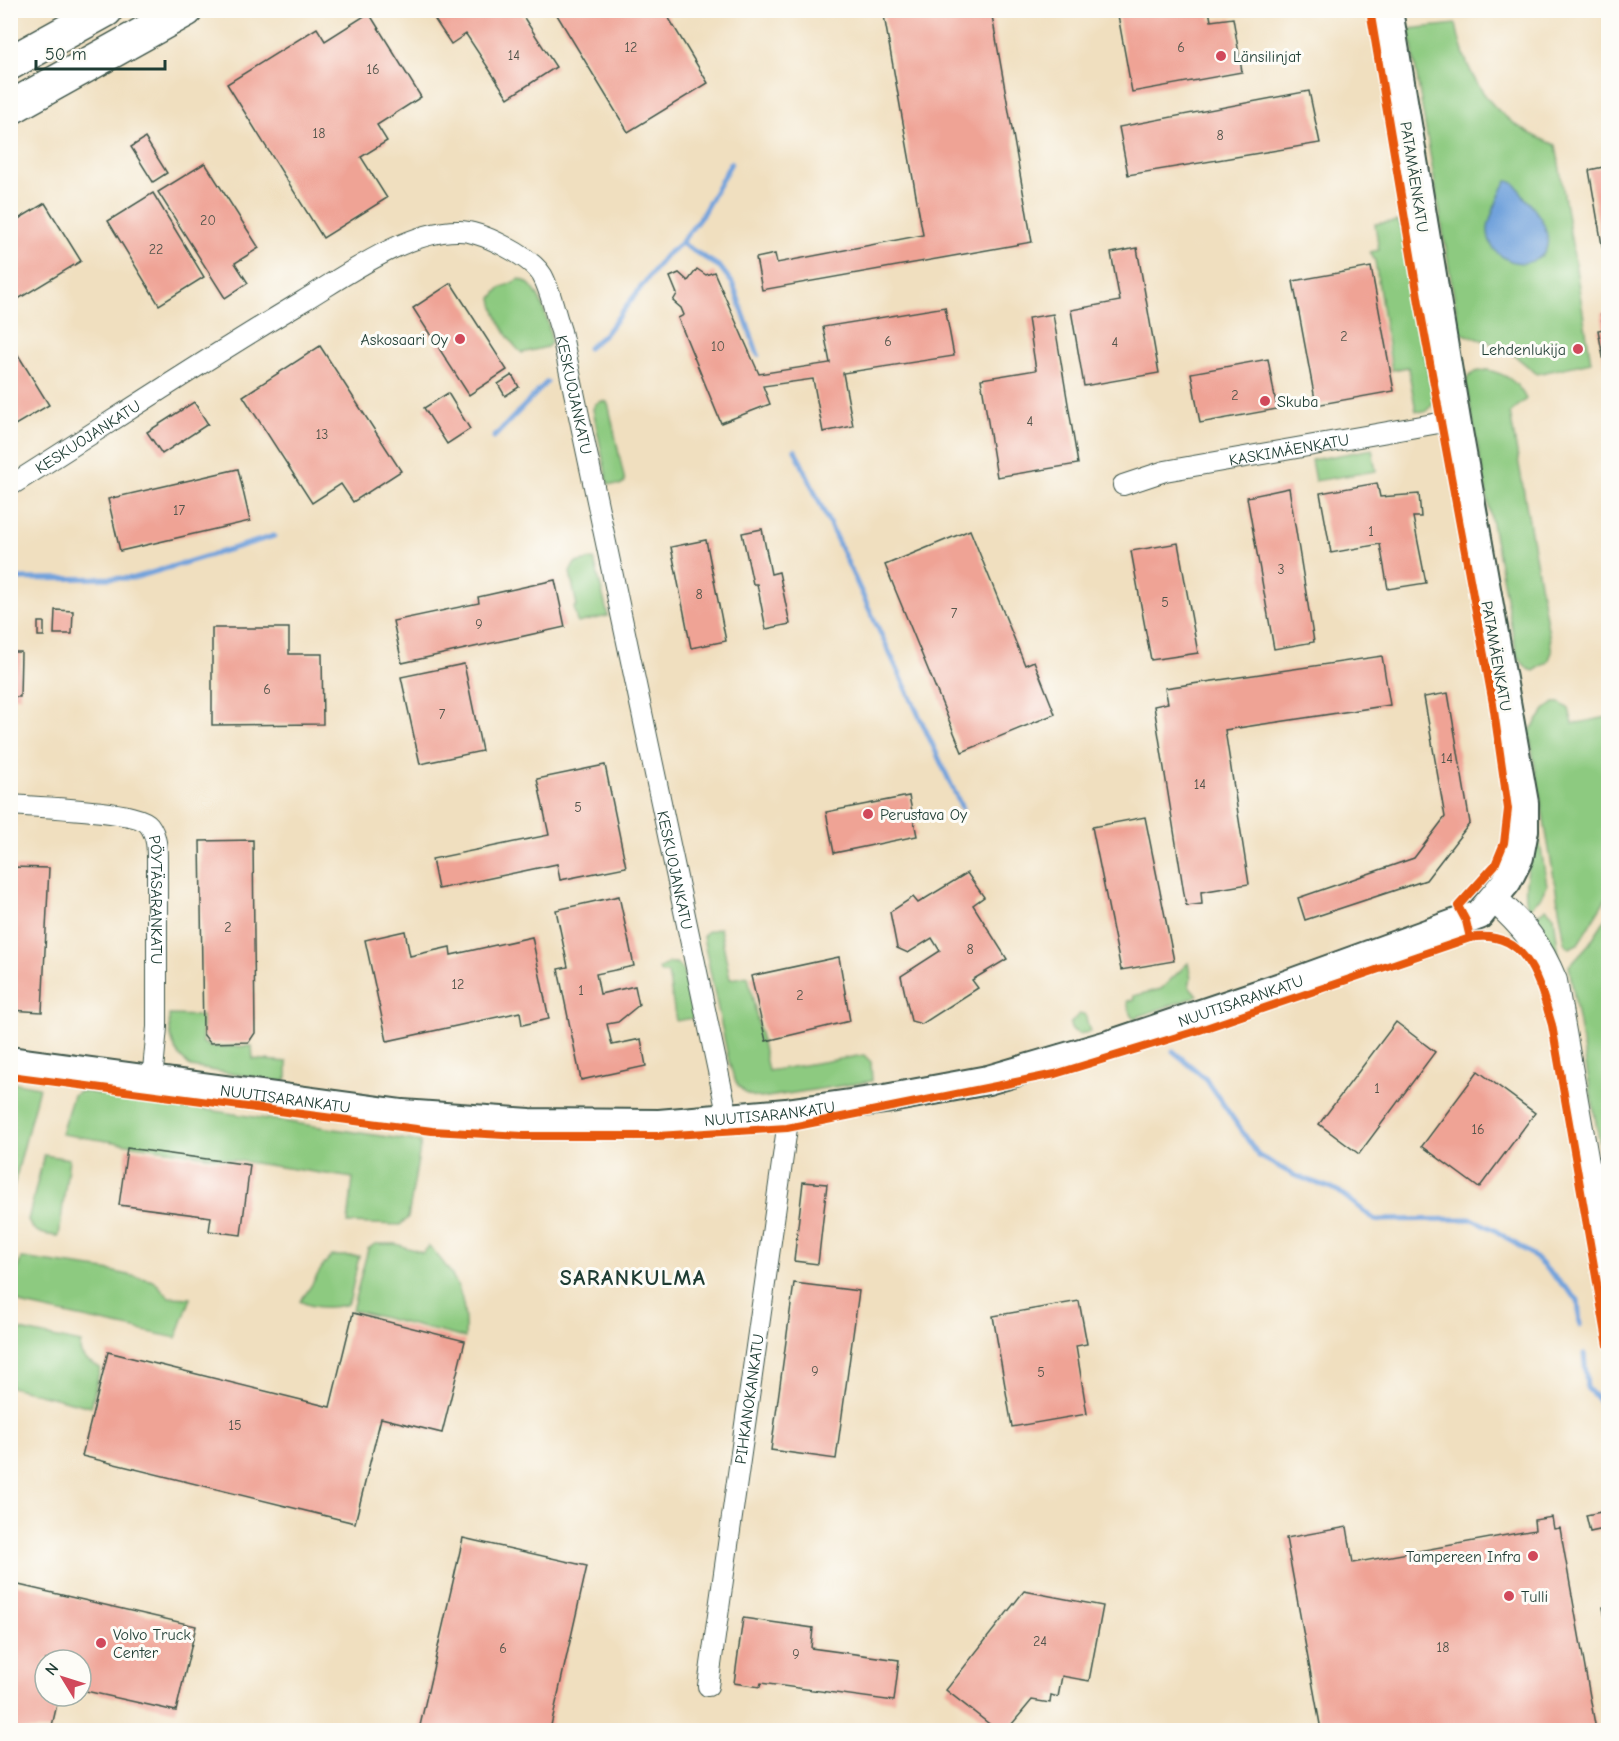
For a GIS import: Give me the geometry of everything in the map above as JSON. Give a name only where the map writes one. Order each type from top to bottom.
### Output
[{"type":"highway","points":[[10,63],[106,10]]},
{"type":"highway","points":[[10,108],[186,10]]},
{"type":"main road","name":"PATAMÄENKATU","points":[[1388,10],[1456,420],[1524,803],[1524,830],[1519,857],[1494,899]]},
{"type":"main road","name":"NUUTISARANKATU","points":[[10,1061],[402,1114],[530,1123],[659,1124],[786,1113],[988,1080],[1072,1056],[1281,987],[1466,921],[1479,915],[1494,899]]},
{"type":"street","name":"KESKUOJANKATU","points":[[10,486],[252,332],[369,261],[428,234],[461,231],[496,242],[519,255],[541,275],[561,331],[728,1118]]},
{"type":"street","name":"KASKIMÄENKATU","points":[[1123,485],[1165,471],[1456,420]]},
{"type":"street","name":"PÖYTÄSARANKATU","points":[[10,805],[118,814],[142,819],[152,829],[156,841],[157,857],[157,1027],[152,1080]]},
{"type":"street","points":[[1494,899],[1521,924],[1542,952],[1554,981],[1599,1237],[1608,1275]]},
{"type":"street","name":"PIHKANOKANKATU","points":[[708,1686],[787,1128],[786,1113]]},
{"type":"green space","points":[[1456,24],[1468,66],[1488,100],[1517,126],[1556,145],[1591,362],[1537,374],[1514,355],[1491,343],[1460,333],[1409,29]]},
{"type":"green space","points":[[1398,221],[1403,232],[1433,397],[1432,405],[1425,412],[1416,411],[1408,367],[1392,370],[1375,261],[1370,252],[1379,250],[1375,224]]},
{"type":"green space","points":[[520,279],[527,282],[533,289],[543,306],[551,343],[547,347],[522,353],[502,328],[492,298],[500,288]]},
{"type":"green space","points":[[1487,370],[1510,379],[1519,387],[1526,399],[1510,413],[1552,652],[1548,662],[1534,671],[1528,669],[1517,656],[1466,385],[1467,378],[1475,372]]},
{"type":"green space","points":[[602,401],[607,402],[609,407],[625,482],[620,485],[608,484],[593,409],[595,404]]},
{"type":"green space","points":[[1372,449],[1376,471],[1315,481],[1311,460]]},
{"type":"green space","points":[[594,559],[608,616],[577,623],[574,607],[577,606],[570,572],[575,563]]},
{"type":"green space","points":[[1554,703],[1560,703],[1569,709],[1573,724],[1608,717],[1608,895],[1578,944],[1569,948],[1565,943],[1529,732],[1545,710]]},
{"type":"green space","points":[[1537,825],[1547,885],[1540,898],[1528,909],[1527,878]]},
{"type":"green space","points":[[1546,908],[1554,916],[1559,955],[1534,917]]},
{"type":"green space","points":[[1608,918],[1608,1192],[1569,966],[1589,944]]},
{"type":"green space","points":[[720,928],[730,979],[748,976],[768,1071],[864,1055],[871,1062],[872,1081],[761,1098],[741,1089],[730,1065],[703,937],[706,932]]},
{"type":"green space","points":[[669,963],[676,963],[683,970],[693,1018],[676,1021],[668,973],[661,973],[659,969]]},
{"type":"green space","points":[[1188,963],[1191,979],[1189,986],[1198,996],[1134,1018],[1130,1014],[1127,1001],[1134,999],[1133,996],[1161,989]]},
{"type":"green space","points":[[1079,1014],[1085,1014],[1090,1032],[1079,1034],[1071,1029],[1070,1024]]},
{"type":"green space","points":[[169,1015],[203,1016],[202,1042],[210,1047],[252,1046],[253,1059],[287,1062],[287,1077],[284,1082],[191,1067],[180,1056],[173,1044]]},
{"type":"green space","points":[[10,1082],[39,1087],[11,1197]]},
{"type":"green space","points":[[80,1091],[421,1142],[408,1218],[400,1225],[348,1223],[353,1178],[61,1134],[73,1095]]},
{"type":"green space","points":[[44,1155],[69,1159],[59,1236],[36,1231],[28,1220]]},
{"type":"green space","points":[[375,1244],[396,1244],[423,1253],[429,1246],[447,1267],[462,1298],[465,1338],[352,1310],[368,1249]]},
{"type":"green space","points":[[332,1256],[359,1256],[350,1299],[346,1305],[323,1307],[300,1301],[323,1265]]},
{"type":"green space","points":[[21,1258],[106,1270],[154,1281],[169,1297],[191,1298],[176,1338],[24,1305],[15,1299],[11,1292]]},
{"type":"green space","points":[[11,1328],[81,1343],[82,1355],[100,1368],[91,1407],[11,1387]]},
{"type":"water","points":[[1507,181],[1518,187],[1543,223],[1547,241],[1543,254],[1532,261],[1518,262],[1504,258],[1493,247],[1488,231],[1495,206]]},
{"type":"building","points":[[439,10],[519,10],[556,67],[508,98],[466,34],[451,44],[435,20],[442,15]]},
{"type":"building","points":[[554,10],[664,10],[708,83],[628,132]]},
{"type":"building","points":[[883,10],[991,10],[1032,242],[762,290],[756,258],[775,254],[777,263],[923,235]]},
{"type":"building","points":[[1117,10],[1209,10],[1211,21],[1233,18],[1242,72],[1132,92]]},
{"type":"building","points":[[369,13],[421,97],[377,125],[387,141],[361,157],[387,198],[323,238],[227,84],[317,28],[325,41]]},
{"type":"building","points":[[1309,91],[1320,143],[1128,175],[1119,127]]},
{"type":"building","points":[[145,138],[167,173],[153,182],[131,147]]},
{"type":"building","points":[[205,163],[259,248],[235,263],[248,283],[225,298],[158,192]]},
{"type":"building","points":[[1608,166],[1608,274],[1607,274],[1589,170]]},
{"type":"building","points":[[153,193],[204,277],[159,305],[108,221]]},
{"type":"building","points":[[45,203],[81,261],[10,304],[10,224]]},
{"type":"building","points":[[1137,248],[1159,373],[1084,386],[1071,310],[1120,301],[1111,253]]},
{"type":"building","points":[[1371,267],[1394,391],[1316,405],[1293,281]]},
{"type":"building","points":[[697,269],[706,275],[714,272],[759,374],[830,363],[823,327],[945,307],[954,356],[843,373],[853,426],[823,432],[813,379],[763,386],[770,404],[721,423],[678,318],[684,315],[681,308],[673,301],[677,294],[670,277],[679,273],[688,281]]},
{"type":"building","name":"Askosaari Oy","points":[[451,283],[507,370],[469,395],[413,308]]},
{"type":"building","points":[[1608,312],[1608,373],[1606,373],[1598,330],[1604,329],[1601,313]]},
{"type":"building","points":[[1053,314],[1078,464],[997,477],[981,379],[1036,370],[1028,318]]},
{"type":"building","points":[[10,342],[49,405],[10,428]]},
{"type":"building","points":[[320,346],[401,471],[353,502],[341,484],[312,503],[243,396]]},
{"type":"building","points":[[1268,359],[1277,409],[1200,423],[1191,373]]},
{"type":"building","points":[[512,375],[519,387],[505,396],[498,384]]},
{"type":"building","points":[[448,393],[470,429],[447,444],[424,408]]},
{"type":"building","points":[[194,402],[208,424],[162,454],[147,432]]},
{"type":"building","points":[[238,469],[250,521],[120,551],[108,499]]},
{"type":"building","points":[[1377,483],[1380,497],[1419,494],[1421,517],[1413,517],[1426,583],[1388,589],[1380,544],[1331,553],[1320,493]]},
{"type":"building","points":[[1289,488],[1314,642],[1274,649],[1247,497]]},
{"type":"building","points":[[762,529],[771,574],[779,572],[790,624],[766,629],[757,584],[753,584],[742,533]]},
{"type":"building","points":[[970,530],[1025,665],[1034,661],[1055,714],[962,752],[885,565]]},
{"type":"building","points":[[706,540],[726,641],[691,648],[671,547]]},
{"type":"building","points":[[1178,543],[1198,653],[1151,660],[1131,551]]},
{"type":"building","points":[[555,580],[565,627],[402,663],[393,621],[479,603],[478,597]]},
{"type":"building","points":[[55,610],[73,611],[72,634],[54,634]]},
{"type":"building","points":[[38,622],[44,622],[44,636],[38,636]]},
{"type":"building","points":[[212,628],[289,628],[289,654],[322,654],[323,724],[212,725]]},
{"type":"building","points":[[10,652],[21,652],[20,697],[10,697]]},
{"type":"building","points":[[1382,656],[1390,705],[1225,730],[1249,884],[1201,892],[1202,904],[1186,906],[1154,706],[1168,703],[1165,688]]},
{"type":"building","points":[[464,664],[482,751],[420,764],[401,677]]},
{"type":"building","points":[[1448,693],[1470,823],[1426,880],[1305,920],[1298,898],[1414,858],[1445,817],[1424,697]]},
{"type":"building","points":[[605,765],[626,867],[560,880],[557,864],[438,889],[432,859],[549,835],[537,779]]},
{"type":"building","points":[[909,796],[917,836],[834,853],[826,812]]},
{"type":"building","points":[[1145,817],[1174,961],[1121,970],[1092,827]]},
{"type":"building","points":[[253,840],[255,1033],[249,1042],[210,1043],[203,1034],[200,841]]},
{"type":"building","points":[[10,867],[49,868],[42,1012],[10,1010]]},
{"type":"building","points":[[967,873],[984,897],[973,905],[1007,959],[972,980],[978,988],[922,1024],[911,1021],[901,976],[940,951],[932,938],[908,953],[897,948],[890,912],[913,897],[918,903]]},
{"type":"building","points":[[619,896],[634,966],[596,974],[600,994],[635,986],[639,1005],[618,1022],[607,1024],[612,1045],[641,1039],[646,1066],[581,1080],[558,969],[568,967],[556,910]]},
{"type":"building","points":[[405,931],[410,956],[450,947],[451,955],[532,937],[549,1019],[522,1025],[520,1012],[387,1041],[365,940]]},
{"type":"building","points":[[839,957],[850,1021],[766,1041],[751,976]]},
{"type":"building","points":[[1396,1022],[1435,1052],[1359,1154],[1319,1124]]},
{"type":"building","points":[[1478,1071],[1535,1113],[1479,1188],[1422,1146]]},
{"type":"building","points":[[127,1148],[250,1165],[241,1235],[209,1231],[211,1217],[119,1205]]},
{"type":"building","points":[[803,1182],[827,1184],[818,1264],[794,1261]]},
{"type":"building","points":[[794,1283],[859,1291],[836,1459],[771,1450]]},
{"type":"building","points":[[1079,1301],[1087,1344],[1076,1346],[1087,1414],[1012,1427],[993,1316]]},
{"type":"building","points":[[353,1313],[465,1341],[442,1433],[381,1418],[355,1523],[82,1456],[108,1352],[330,1407]]},
{"type":"building","points":[[1601,1512],[1604,1529],[1590,1532],[1586,1515]]},
{"type":"building","name":"Tulli","points":[[1552,1517],[1554,1529],[1560,1528],[1596,1730],[1321,1730],[1286,1538],[1347,1527],[1353,1563],[1535,1530],[1534,1520]]},
{"type":"building","points":[[463,1538],[587,1566],[550,1730],[419,1730]]},
{"type":"building","name":"Volvo Truck Center","points":[[10,1583],[196,1626],[176,1711],[93,1693],[93,1648],[33,1648],[33,1708],[56,1708],[51,1730],[10,1730]]},
{"type":"building","points":[[1024,1591],[1103,1606],[1089,1681],[1062,1676],[1058,1697],[1051,1695],[1050,1703],[1032,1700],[1007,1730],[997,1730],[946,1690]]},
{"type":"building","points":[[1608,1606],[1608,1629],[1607,1629],[1603,1607]]},
{"type":"building","points":[[743,1618],[813,1628],[811,1648],[899,1660],[894,1701],[761,1683],[760,1687],[734,1683]]},
{"type":"waterway","points":[[588,348],[605,334],[665,256],[681,243],[702,215],[731,163]]},
{"type":"waterway","points":[[681,243],[720,267],[733,284],[758,355]]},
{"type":"waterway","points":[[494,437],[547,382]]},
{"type":"waterway","points":[[795,450],[962,808]]},
{"type":"waterway","points":[[10,579],[134,578],[274,536]]},
{"type":"waterway","points":[[1173,1051],[1205,1078],[1259,1156],[1296,1176],[1337,1190],[1375,1220],[1472,1219],[1493,1229],[1531,1254],[1578,1300],[1580,1325]]},
{"type":"waterway","points":[[1584,1354],[1587,1388],[1608,1410]]},
{"type":"cycle path","points":[[1370,10],[1419,303],[1493,704],[1508,809],[1504,843],[1495,865],[1458,906],[1466,921],[1470,938],[1490,937],[1505,941],[1518,950],[1528,962],[1542,992],[1552,1025],[1608,1346]]},
{"type":"cycle path","points":[[10,1076],[432,1131],[523,1136],[657,1136],[787,1128],[1055,1074],[1200,1030],[1470,938]]},
{"type":"place","name":"Länsilinjat","points":[[1221,56]]},
{"type":"place","name":"Askosaari Oy","points":[[460,339]]},
{"type":"place","name":"Lehdenlukija","points":[[1578,349]]},
{"type":"place","name":"Skuba","points":[[1265,401]]},
{"type":"place","name":"Perustava Oy","points":[[868,814]]},
{"type":"place","name":"Tampereen Infra","points":[[1533,1556]]},
{"type":"place","name":"Tulli","points":[[1509,1596]]},
{"type":"place","name":"Volvo Truck Center","points":[[101,1643]]},
{"type":"district","name":"SARANKULMA","points":[[633,1277]]}]
